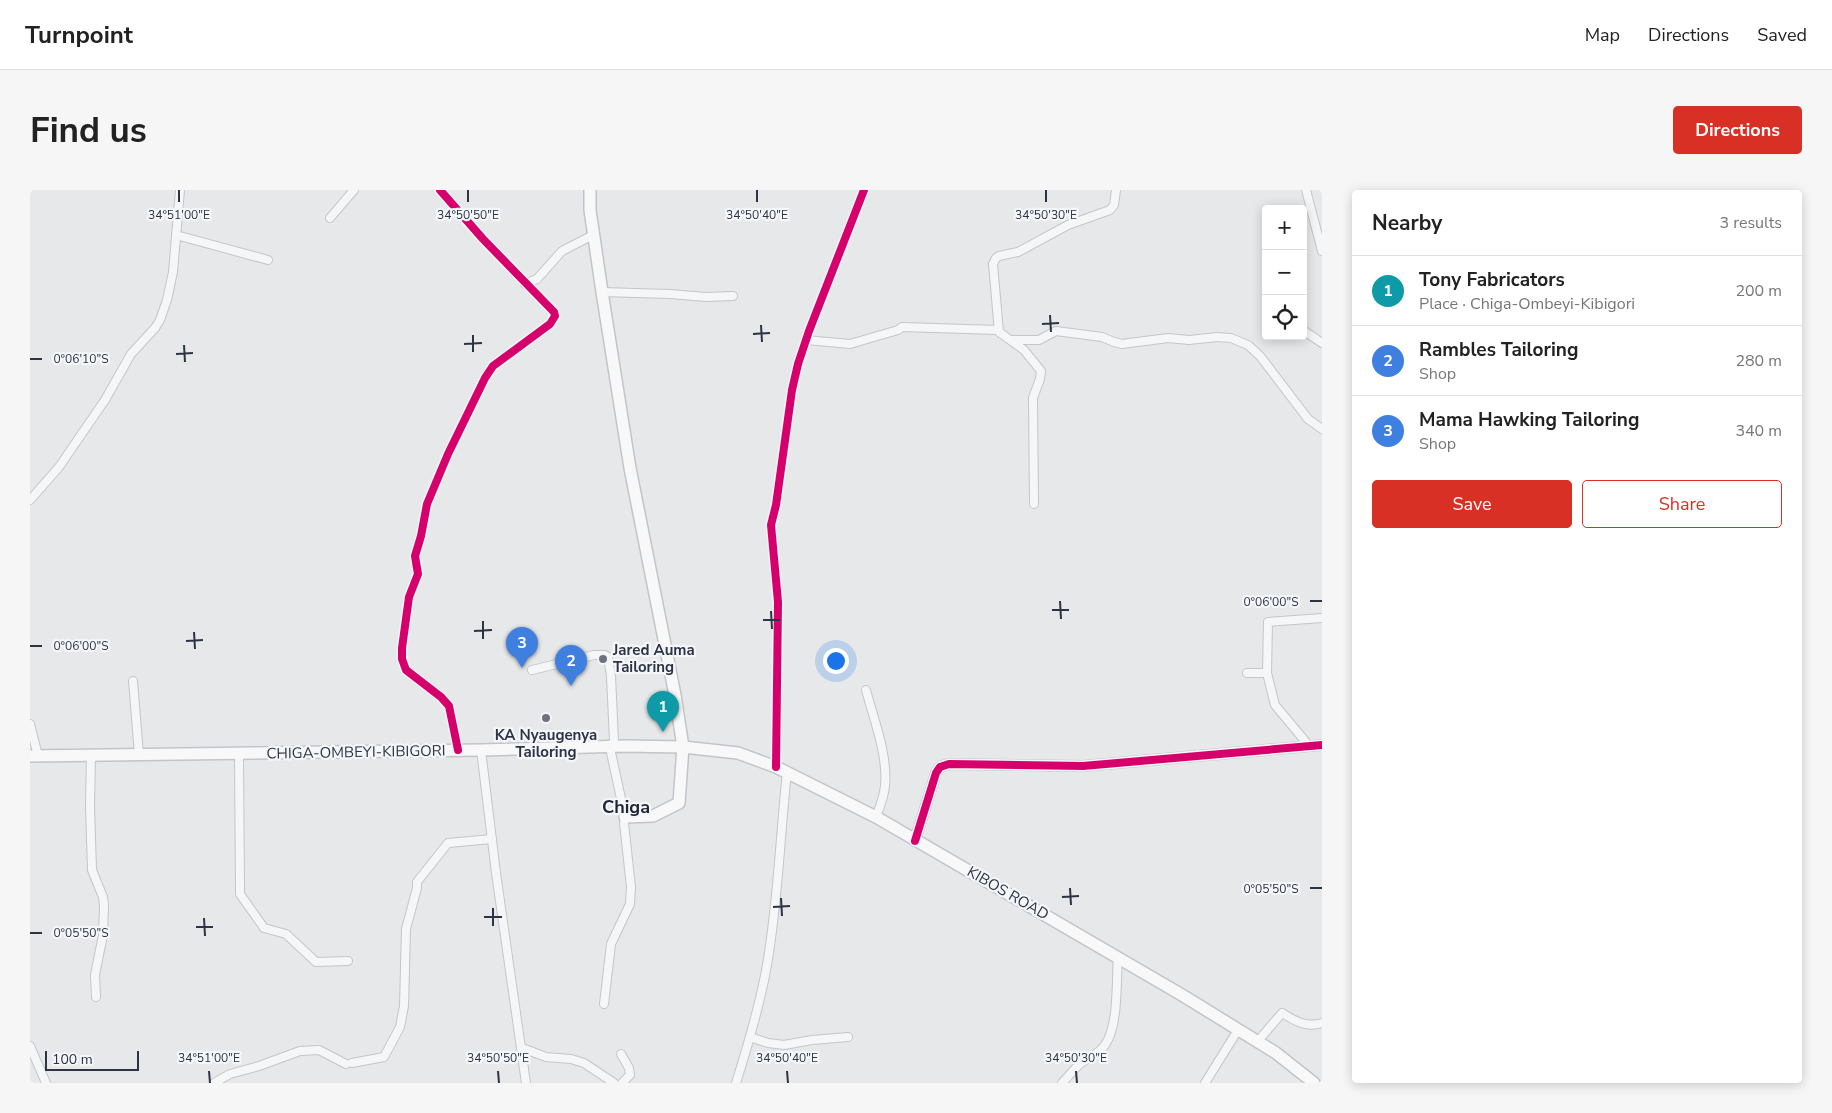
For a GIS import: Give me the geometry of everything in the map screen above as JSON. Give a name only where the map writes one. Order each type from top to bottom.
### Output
[{"type":"main road","points":[[590,190],[593,235],[630,468],[672,674],[682,747],[679,803],[653,816],[625,817]]},
{"type":"main road","name":"CHIGA-OMBEYI-KIBIGORI","points":[[34,756],[481,750],[611,746],[682,747]]},
{"type":"main road","name":"KIBOS ROAD","points":[[682,747],[728,750],[750,756],[776,766],[876,817],[1118,957],[1276,1053],[1314,1083]]},
{"type":"street","points":[[30,500],[59,467],[105,400],[131,354],[160,320],[170,289],[180,190]]},
{"type":"street","points":[[330,218],[354,190]]},
{"type":"street","points":[[440,190],[524,284],[554,312],[555,318],[550,324],[493,366],[485,378],[448,454],[427,504],[415,556],[418,574],[409,597],[406,614],[402,648],[403,665],[406,670],[441,697],[449,706],[458,750]]},
{"type":"street","points":[[776,766],[778,602],[771,525],[784,461],[792,390],[806,340],[864,190]]},
{"type":"street","points":[[1034,504],[1033,398],[1041,371],[1024,350],[998,330],[994,264],[996,258],[1003,254],[1018,252],[1068,225],[1110,210],[1114,205],[1116,190]]},
{"type":"street","points":[[1306,190],[1321,240],[1322,251]]},
{"type":"street","points":[[176,235],[239,254],[268,260]]},
{"type":"street","points":[[524,284],[537,279],[562,251],[593,235]]},
{"type":"street","points":[[602,292],[706,297],[733,296]]},
{"type":"street","points":[[806,340],[850,344],[898,330],[902,327],[998,330]]},
{"type":"street","points":[[1012,340],[1039,340],[1056,331],[1102,336],[1122,344],[1168,338],[1189,340],[1217,337],[1231,338],[1248,345],[1260,356],[1308,419],[1322,429]]},
{"type":"street","points":[[1307,333],[1322,343]]},
{"type":"street","points":[[1310,746],[1274,703],[1267,673],[1268,622],[1322,618]]},
{"type":"street","points":[[532,670],[594,655],[608,657],[614,732],[614,741],[611,746],[619,796],[625,817],[624,823],[631,887],[628,912],[616,930],[611,944],[604,1004]]},
{"type":"street","points":[[1247,673],[1267,673]]},
{"type":"street","points":[[133,681],[139,755]]},
{"type":"street","points":[[866,690],[885,773],[884,794],[876,817]]},
{"type":"street","points":[[30,724],[34,756]]},
{"type":"street","points":[[916,841],[936,773],[940,768],[949,764],[1083,766],[1322,745]]},
{"type":"street","points":[[481,750],[526,1083]]},
{"type":"street","points":[[239,754],[240,894],[264,928],[286,934],[316,962],[348,960]]},
{"type":"street","points":[[91,755],[92,870],[103,897],[104,905],[103,935],[95,975],[96,997]]},
{"type":"street","points":[[736,1083],[750,1037],[767,966],[787,772]]},
{"type":"street","points":[[214,1083],[230,1074],[300,1051],[319,1050],[349,1063],[384,1057],[400,1027],[404,1006],[406,929],[417,888],[416,882],[448,843],[492,839]]},
{"type":"street","points":[[1062,1083],[1080,1064],[1092,1058],[1106,1044],[1114,1017],[1118,957]]},
{"type":"street","points":[[1257,1042],[1282,1013],[1300,1024],[1314,1026],[1322,1023]]},
{"type":"street","points":[[1205,1083],[1238,1030]]},
{"type":"street","points":[[750,1037],[768,1043],[784,1045],[848,1037]]},
{"type":"street","points":[[30,1046],[46,1083]]},
{"type":"street","points":[[522,1048],[546,1057],[571,1059],[584,1063],[614,1083]]},
{"type":"street","points":[[621,1054],[629,1068],[630,1075],[622,1083]]},
{"type":"cycle path","points":[[440,190],[483,239],[554,312],[555,316],[550,324],[493,366],[485,378],[448,454],[427,504],[415,556],[418,574],[409,597],[402,659],[406,670],[441,697],[449,706],[458,750]]},
{"type":"cycle path","points":[[776,767],[778,602],[771,525],[776,505],[792,390],[798,364],[864,190]]},
{"type":"cycle path","points":[[915,841],[936,773],[940,767],[949,764],[1083,766],[1322,745]]},
{"type":"place","name":"Jared Auma Tailoring","points":[[603,659]]},
{"type":"place","name":"Mama Hawking Tailoring","points":[[522,668]]},
{"type":"place","name":"Rambles Tailoring","points":[[571,686]]},
{"type":"place","name":"KA Nyaugenya Tailoring","points":[[546,718]]},
{"type":"place","name":"Tony Fabricators","points":[[663,732]]},
{"type":"district","name":"Chiga","points":[[626,807]]}]
